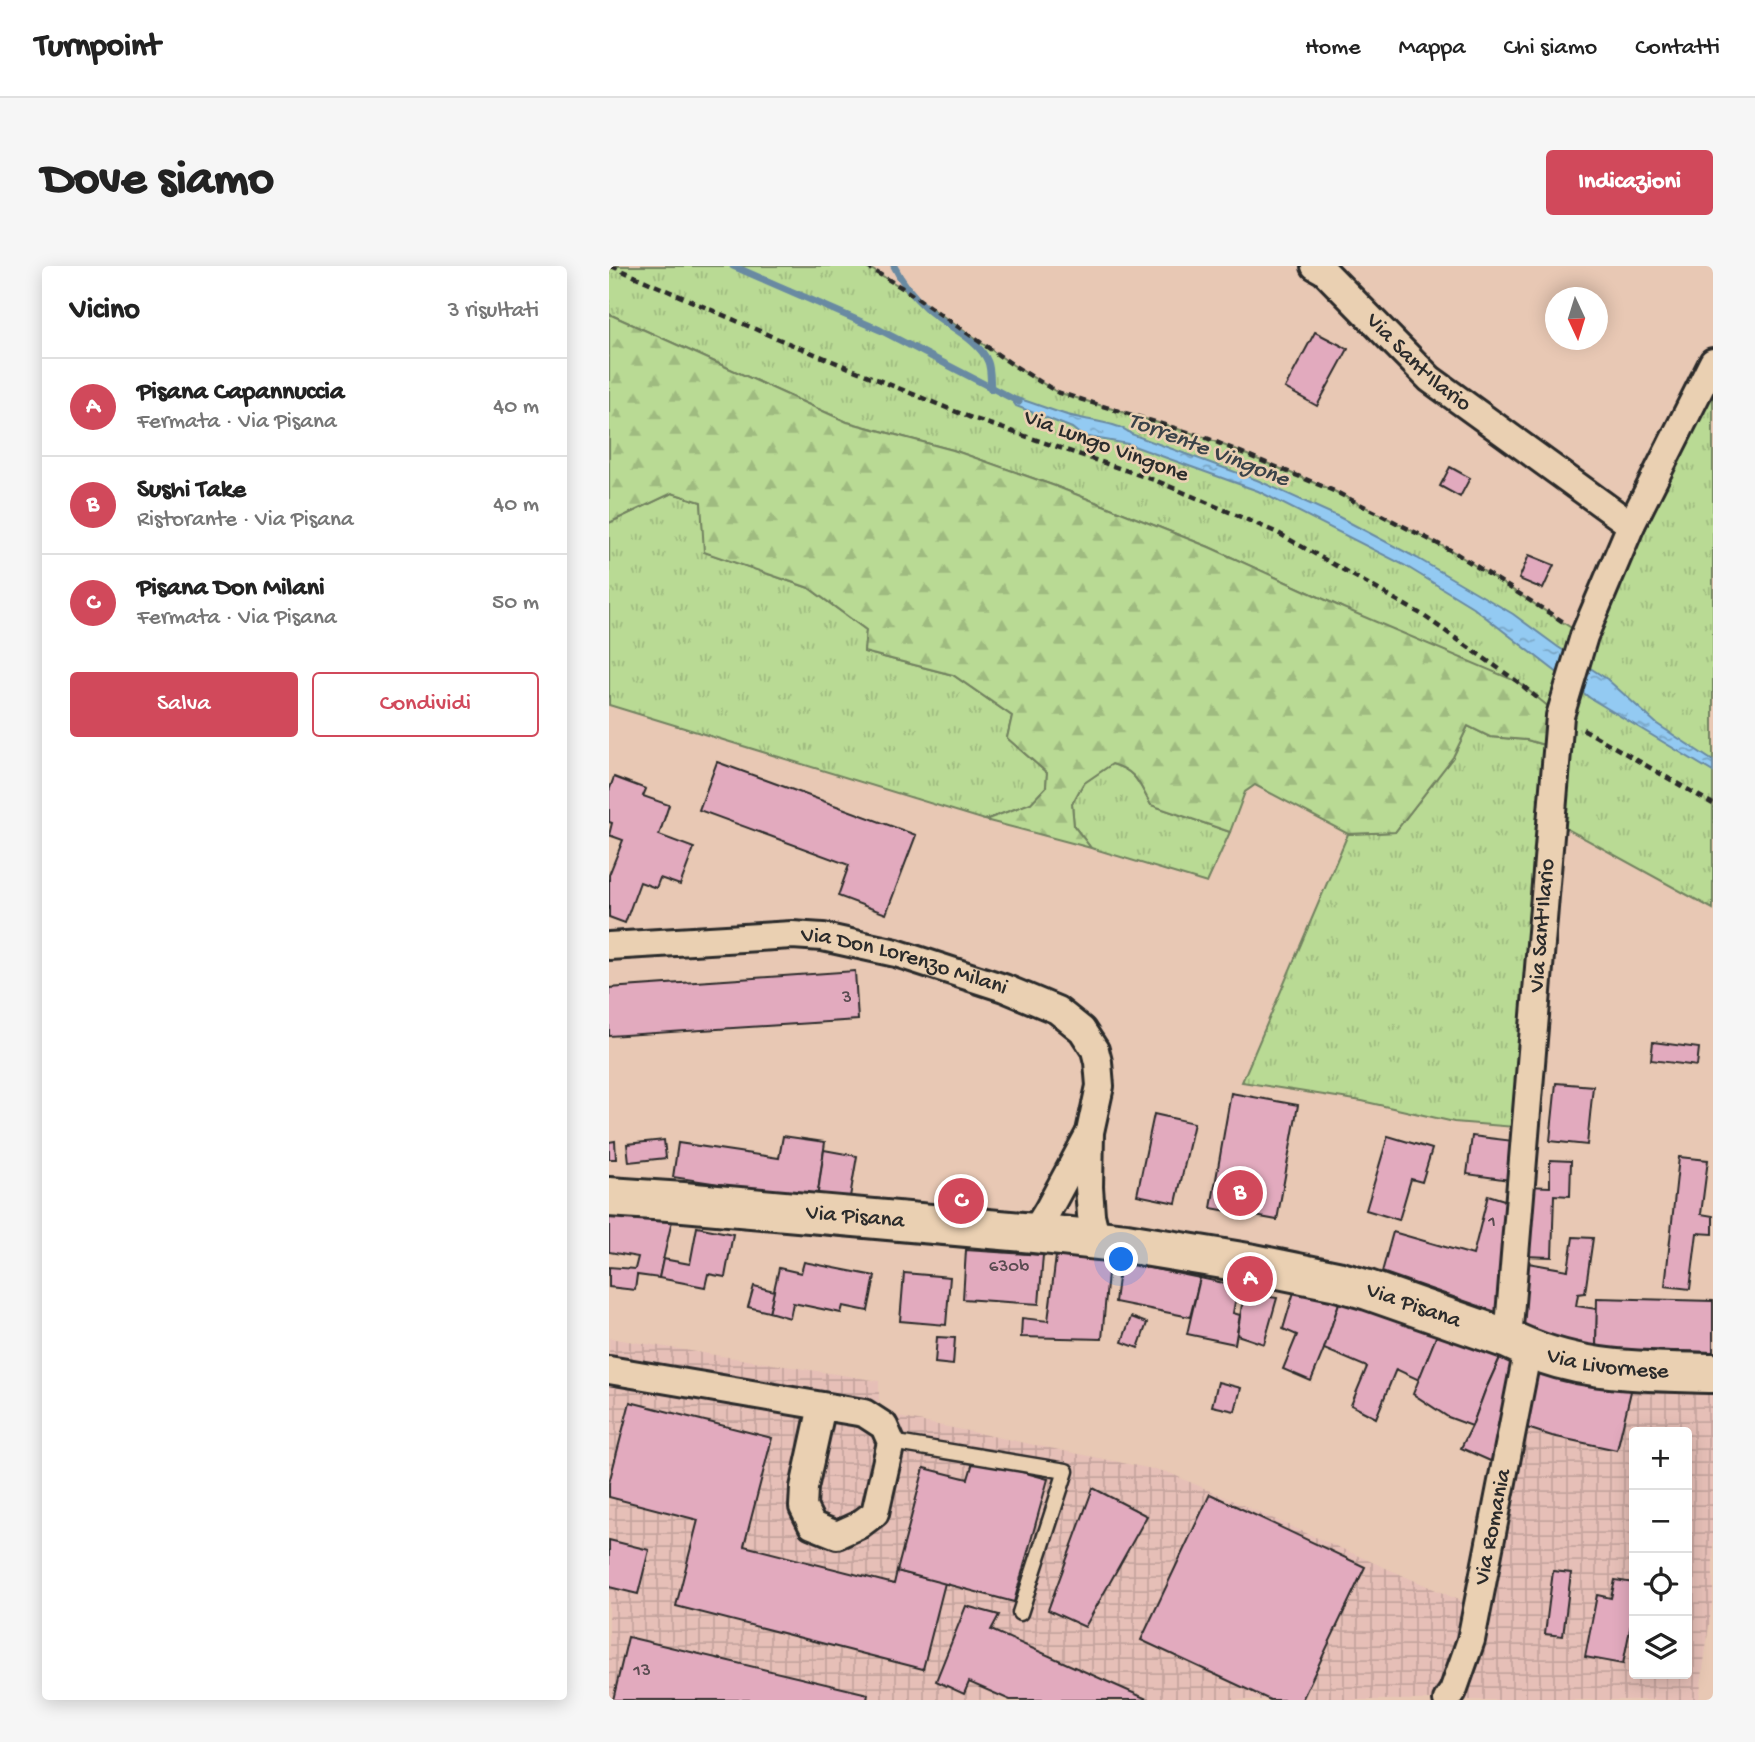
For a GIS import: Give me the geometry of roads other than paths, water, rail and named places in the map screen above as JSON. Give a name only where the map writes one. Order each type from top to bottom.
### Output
[{"type":"main road","name":"Via Pisana","points":[[609,1198],[1034,1233],[1254,1264],[1308,1274],[1368,1290],[1518,1344]]},
{"type":"main road","name":"Via Livornese","points":[[1518,1344],[1568,1362],[1606,1368],[1713,1373]]},
{"type":"street","name":"Via Sant'Ilario","points":[[1315,266],[1324,271],[1430,379],[1631,525]]},
{"type":"street","name":"Via Sant'Ilario","points":[[1518,1344],[1560,716],[1584,636],[1631,525],[1713,362]]},
{"type":"street","name":"Via Don Lorenzo Milani","points":[[609,946],[792,935],[823,937],[896,953],[1004,988],[1058,1010],[1090,1040],[1098,1062],[1100,1086],[1090,1132],[1089,1201],[1097,1240]]},
{"type":"street","name":"Via Don Lorenzo Milani","points":[[1034,1233],[1090,1132]]},
{"type":"street","name":"Via Romania","points":[[1447,1700],[1453,1691],[1471,1640],[1518,1344]]},
{"type":"street","points":[[609,1370],[864,1413],[884,1426],[891,1442],[875,1513],[859,1525],[837,1535],[811,1525],[803,1507],[803,1488],[822,1406]]},
{"type":"lane","points":[[891,1442],[1066,1471],[1020,1613]]},
{"type":"water","points":[[1017,398],[1071,416],[1118,427],[1257,480],[1339,517],[1417,558],[1513,614],[1607,679],[1657,724],[1713,761],[1713,772],[1590,698],[1471,606],[1404,565],[1258,491],[1128,444],[1082,436],[1072,428],[1016,406],[1012,400]]},
{"type":"waterway","name":"Torrente Vingone","points":[[733,266],[880,330],[1019,402]]},
{"type":"waterway","points":[[894,266],[904,284],[922,304],[969,339],[984,354],[989,365],[991,389]]},
{"type":"place","name":"Sushi Take","points":[[1240,1193]]},
{"type":"place","name":"Pisana Don Milani","points":[[961,1201]]},
{"type":"place","name":"Pisana Capannuccia","points":[[1250,1279]]}]
